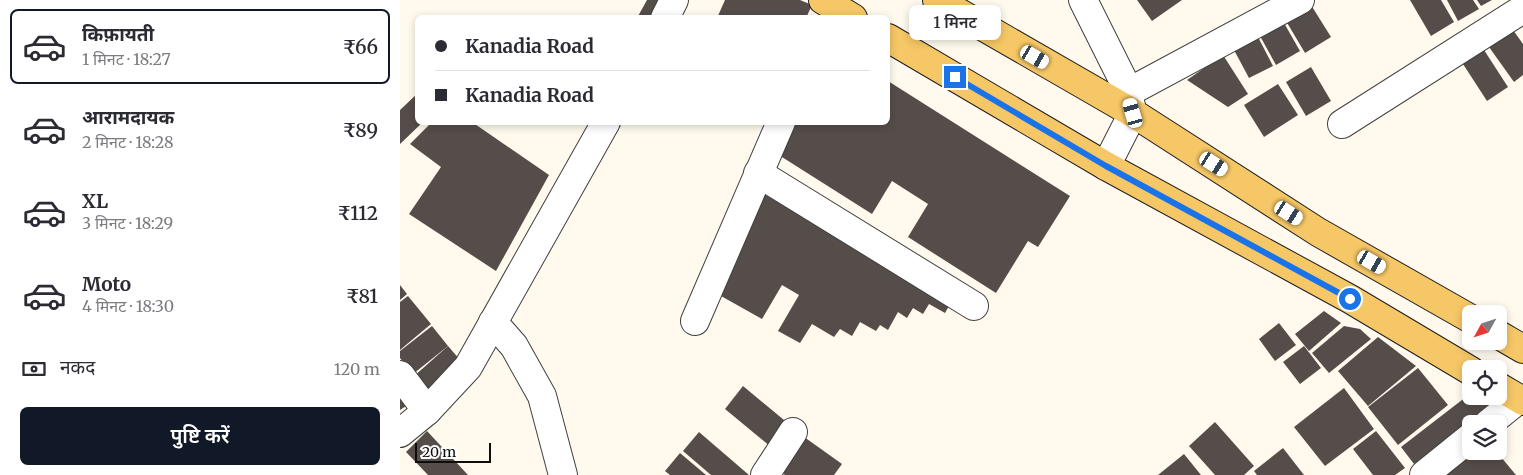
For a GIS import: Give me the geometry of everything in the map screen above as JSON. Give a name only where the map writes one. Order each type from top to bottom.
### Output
[{"type":"main road","points":[[937,0],[1130,103],[1318,232],[1462,314]]},
{"type":"main road","points":[[890,39],[1106,166],[1350,299],[1462,366]]},
{"type":"main road","points":[[1508,340],[1523,349]]},
{"type":"street","points":[[666,15],[674,0]]},
{"type":"street","points":[[1083,0],[1124,82],[1130,103],[1106,166]]},
{"type":"street","points":[[1130,103],[1300,0]]},
{"type":"street","points":[[1342,124],[1523,9]]},
{"type":"street","points":[[400,433],[427,411],[468,367],[604,125]]},
{"type":"street","points":[[695,321],[780,125]]},
{"type":"street","points":[[758,173],[974,306]]},
{"type":"street","points":[[493,322],[514,346],[542,396],[563,475]]},
{"type":"street","points":[[400,375],[427,411]]},
{"type":"street","points":[[1496,415],[1513,396]]},
{"type":"street","points":[[765,475],[793,432]]},
{"type":"street","points":[[1424,475],[1462,444]]},
{"type":"building","points":[[647,0],[665,0],[657,15],[639,15]]},
{"type":"building","points":[[725,0],[800,0],[812,5],[807,15],[718,15]]},
{"type":"building","points":[[1137,0],[1182,0],[1152,21]]},
{"type":"building","points":[[1410,0],[1441,0],[1454,22],[1431,36]]},
{"type":"building","points":[[1447,0],[1473,0],[1479,9],[1458,21]]},
{"type":"building","points":[[1477,0],[1492,0],[1481,6]]},
{"type":"building","points":[[1311,5],[1331,37],[1305,53],[1286,21]]},
{"type":"building","points":[[1284,23],[1300,51],[1276,65],[1260,36]]},
{"type":"building","points":[[1513,30],[1523,44],[1523,75],[1514,82],[1489,47]]},
{"type":"building","points":[[1258,37],[1273,66],[1249,78],[1234,50]]},
{"type":"building","points":[[1484,50],[1508,87],[1487,101],[1463,64]]},
{"type":"building","points":[[1223,55],[1248,94],[1228,107],[1187,80]]},
{"type":"building","points":[[1311,67],[1331,101],[1306,116],[1286,82]]},
{"type":"building","points":[[890,82],[1070,196],[1038,247],[1028,241],[996,293],[908,237],[928,204],[892,181],[872,214],[774,152],[790,125],[890,125]]},
{"type":"building","points":[[1278,84],[1298,115],[1264,137],[1244,105]]},
{"type":"building","points":[[415,96],[415,125],[420,125],[400,144],[400,110]]},
{"type":"building","points":[[429,125],[476,125],[549,175],[496,271],[409,214],[441,167],[410,144]]},
{"type":"building","points":[[763,185],[953,299],[945,313],[929,304],[923,314],[913,308],[907,318],[898,312],[888,330],[880,325],[876,331],[860,322],[852,336],[840,329],[834,337],[812,324],[800,343],[778,331],[799,295],[782,285],[762,319],[721,296],[735,242]]},
{"type":"building","points":[[400,285],[407,294],[400,300]]},
{"type":"building","points":[[408,296],[431,324],[400,350],[400,302]]},
{"type":"building","points":[[1324,311],[1341,323],[1309,351],[1295,334]]},
{"type":"building","points":[[1279,323],[1296,345],[1275,361],[1259,339]]},
{"type":"building","points":[[432,326],[448,346],[413,374],[400,358],[400,351]]},
{"type":"building","points":[[1344,326],[1360,329],[1371,339],[1329,373],[1312,353]]},
{"type":"building","points":[[1378,337],[1416,366],[1368,406],[1338,371]]},
{"type":"building","points":[[448,346],[461,361],[428,396],[413,377]]},
{"type":"building","points":[[1304,346],[1321,368],[1300,384],[1283,362]]},
{"type":"building","points":[[1418,368],[1448,405],[1398,445],[1368,407]]},
{"type":"building","points":[[743,386],[790,425],[771,447],[725,409]]},
{"type":"building","points":[[1344,388],[1374,429],[1325,466],[1294,427]]},
{"type":"building","points":[[400,399],[406,406],[400,410]]},
{"type":"building","points":[[1462,400],[1462,405],[1488,405],[1489,407],[1478,415],[1462,415],[1462,428],[1414,464],[1401,447]]},
{"type":"building","points":[[1215,422],[1254,466],[1244,475],[1215,475],[1189,446]]},
{"type":"building","points":[[427,431],[468,475],[428,475],[406,452]]},
{"type":"building","points":[[1376,431],[1405,468],[1395,475],[1373,475],[1353,449]]},
{"type":"building","points":[[699,432],[749,475],[711,475],[683,451]]},
{"type":"building","points":[[800,434],[842,464],[834,475],[785,475],[775,468]]},
{"type":"building","points":[[1283,448],[1304,475],[1257,475],[1254,471]]},
{"type":"building","points":[[680,453],[706,475],[670,475],[665,471]]},
{"type":"building","points":[[1184,454],[1201,475],[1158,475]]},
{"type":"building","points":[[1462,457],[1462,460],[1504,460],[1516,475],[1437,475]]},
{"type":"route","points":[[955,77],[1106,166],[1350,299]]}]
